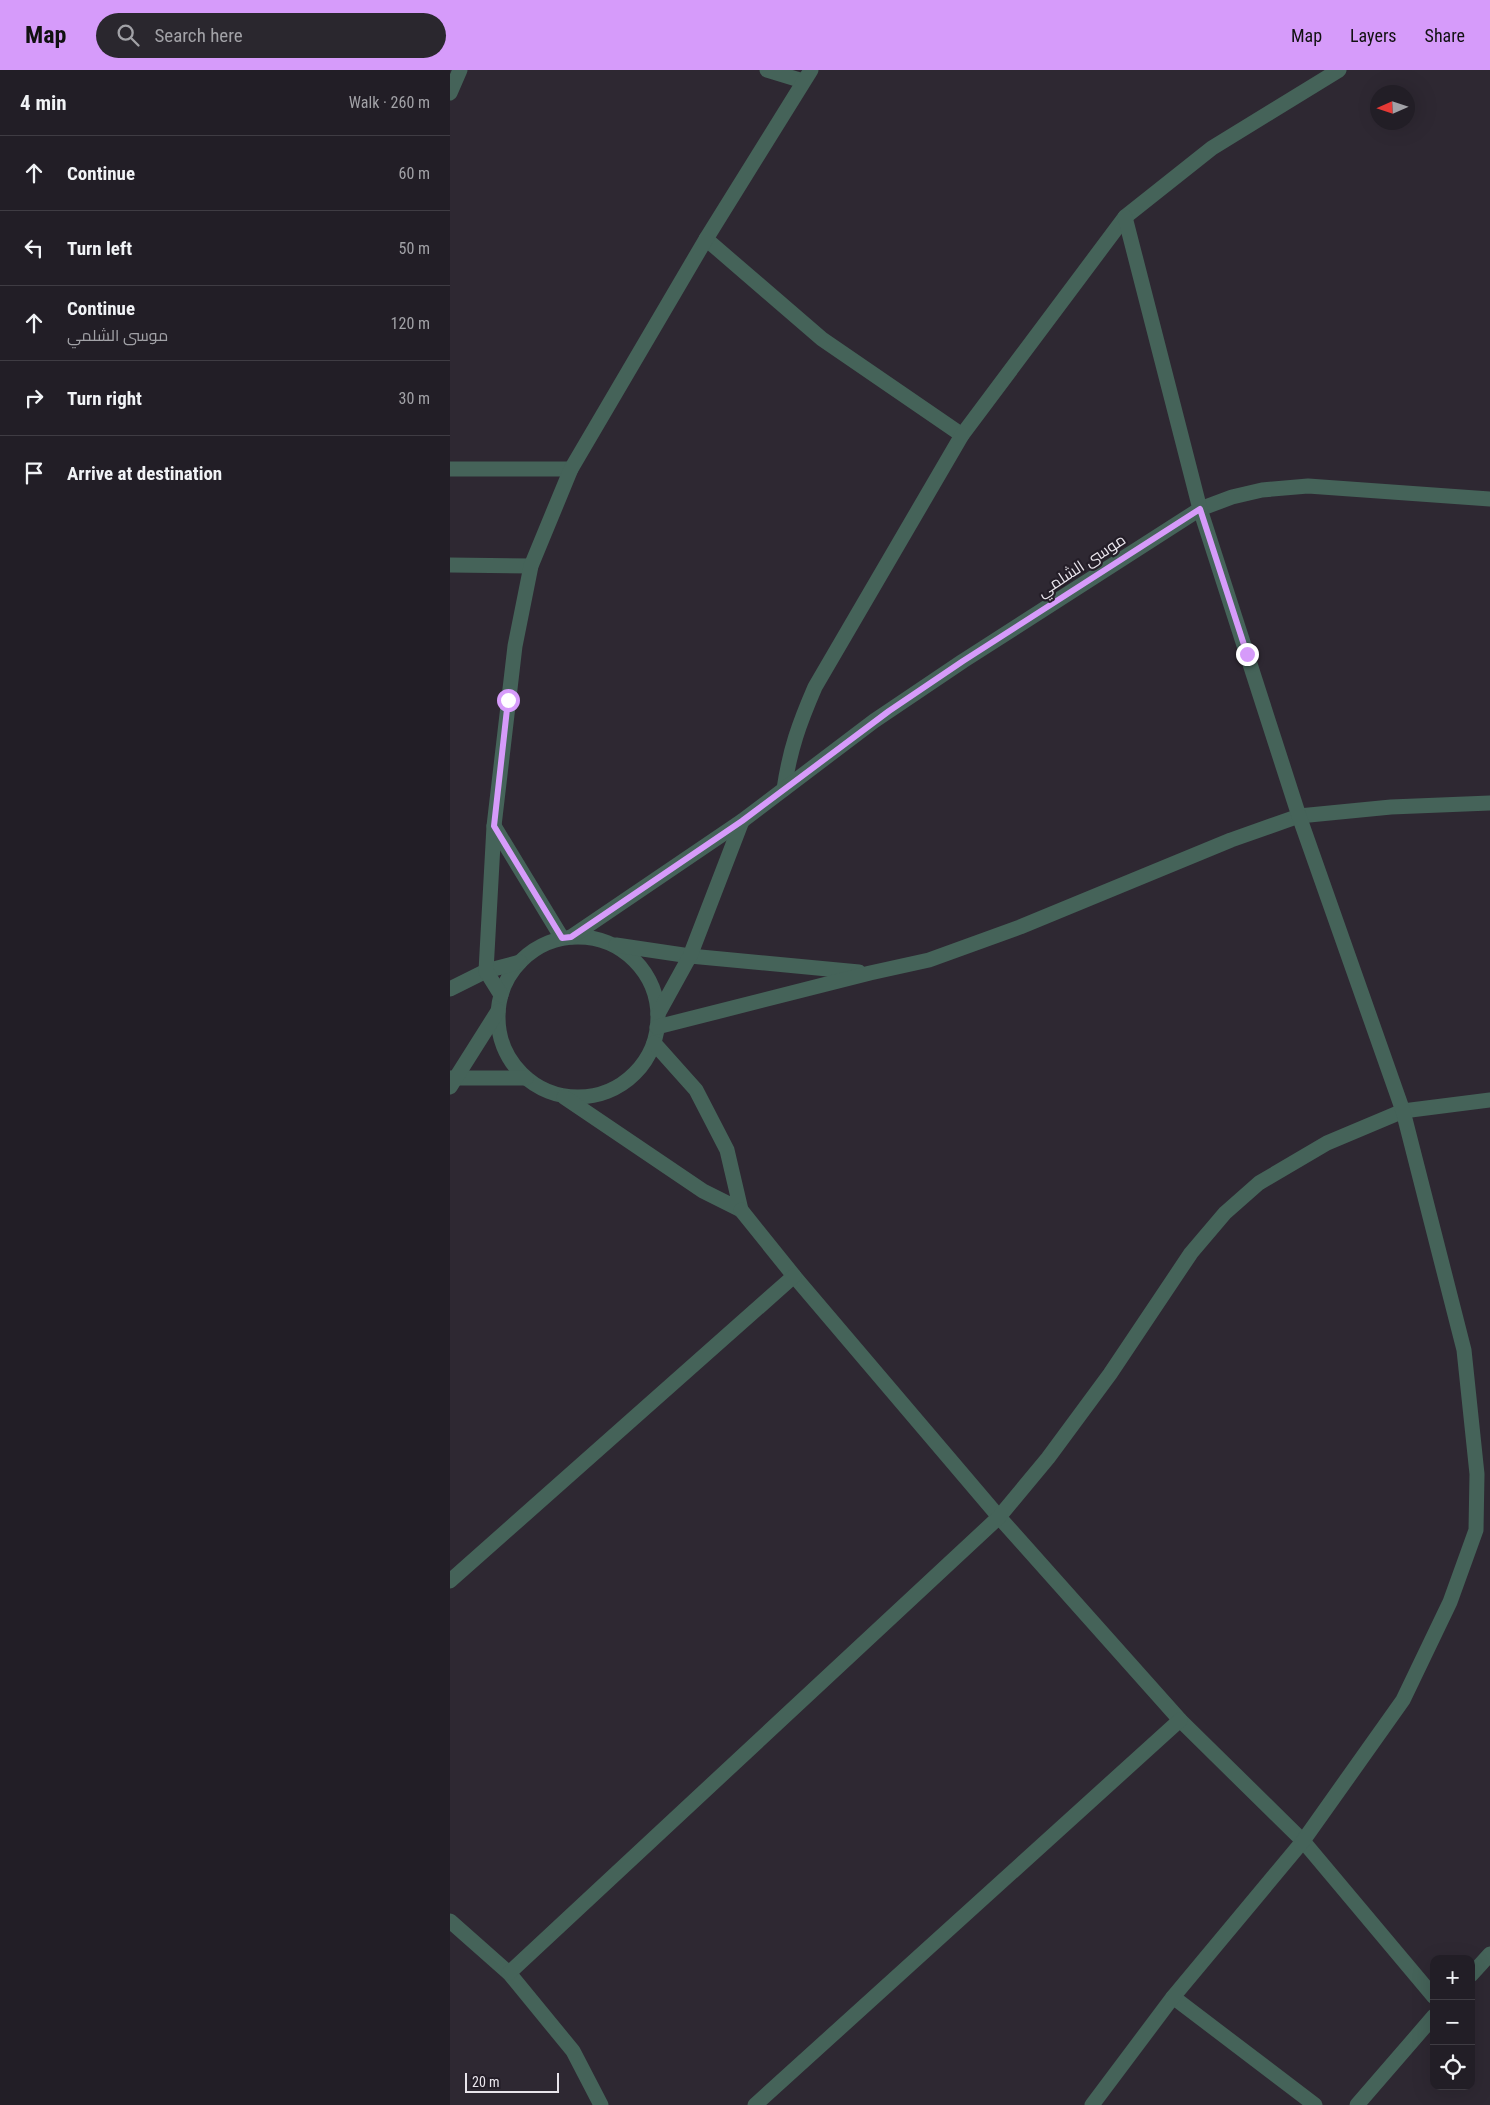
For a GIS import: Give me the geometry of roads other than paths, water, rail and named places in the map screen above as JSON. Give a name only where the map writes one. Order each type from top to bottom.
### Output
[{"type":"street","points":[[450,93],[460,70]]},
{"type":"street","points":[[501,996],[486,971],[494,826],[514,646],[531,566],[571,469],[706,239],[807,75],[767,70]]},
{"type":"street","points":[[784,789],[789,753],[798,725],[815,686],[962,435],[1125,217],[1212,148],[1339,70]]},
{"type":"street","points":[[1092,2105],[1173,1997],[1303,1841],[1402,1700],[1483,1533],[1464,1350],[1403,1111],[1299,816],[1200,509],[1125,217]]},
{"type":"street","points":[[706,239],[822,338],[962,435]]},
{"type":"street","points":[[450,469],[571,469]]},
{"type":"street","name":"موسى الشلمي","points":[[567,938],[742,821],[874,721],[963,661],[1200,509],[1262,490],[1308,486],[1490,499]]},
{"type":"street","points":[[450,565],[531,566]]},
{"type":"street","points":[[658,1020],[929,960],[1002,934],[1231,840],[1299,816],[1490,799]]},
{"type":"street","points":[[742,821],[690,956],[658,1020],[654,1043],[640,1068],[618,1087],[592,1097],[563,1096],[547,1092],[526,1078],[517,1069],[504,1048],[498,1024],[501,996],[510,974],[520,962],[536,949],[567,938],[591,938],[610,944],[690,956],[870,973]]},
{"type":"street","points":[[494,826],[567,938]]},
{"type":"street","points":[[610,944],[628,954],[647,976],[654,994],[658,1020]]},
{"type":"street","points":[[450,989],[486,971],[520,962]]},
{"type":"street","points":[[452,1081],[498,1011]]},
{"type":"street","points":[[654,1043],[696,1090],[727,1150],[741,1210]]},
{"type":"street","points":[[452,1081],[526,1078]]},
{"type":"street","points":[[563,1096],[703,1191],[741,1210],[794,1276],[999,1517],[1180,1720],[1303,1841],[1430,1992]]},
{"type":"street","points":[[510,1973],[999,1517],[1048,1458],[1099,1390],[1191,1253],[1225,1213],[1259,1183],[1327,1143],[1403,1111],[1490,1100]]},
{"type":"street","points":[[450,1580],[794,1276]]},
{"type":"street","points":[[755,2105],[1180,1720]]},
{"type":"street","points":[[450,1921],[510,1973],[573,2051],[601,2105]]},
{"type":"street","points":[[1475,1971],[1490,1954]]},
{"type":"street","points":[[1173,1997],[1314,2105]]},
{"type":"street","points":[[1356,2105],[1430,2021]]}]
